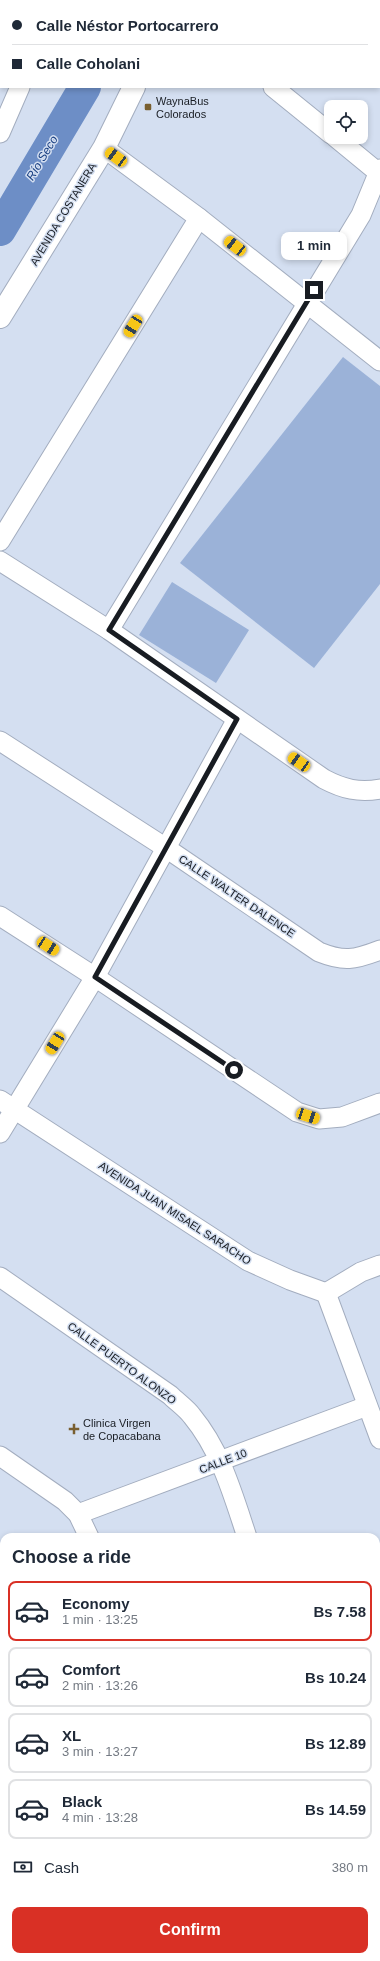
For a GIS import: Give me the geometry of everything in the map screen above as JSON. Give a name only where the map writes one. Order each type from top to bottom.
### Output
[{"type":"main road","name":"AVENIDA COSTANERA","points":[[0,317],[104,148],[134,88]]},
{"type":"street","points":[[0,133],[4,111],[19,88]]},
{"type":"street","points":[[274,88],[324,128]]},
{"type":"street","points":[[109,630],[361,215],[380,172],[343,144]]},
{"type":"street","points":[[104,148],[199,218],[380,361]]},
{"type":"street","points":[[0,541],[199,218]]},
{"type":"street","points":[[0,561],[109,630],[324,779],[340,787],[355,791],[380,789]]},
{"type":"street","points":[[0,1133],[8,1104],[95,977],[237,719]]},
{"type":"street","name":"CALLE WALTER DALENCE","points":[[0,741],[166,848],[318,952],[337,959],[352,959],[380,950]]},
{"type":"street","points":[[0,916],[95,977],[296,1112],[319,1119],[334,1118],[342,1117],[380,1103]]},
{"type":"street","name":"AVENIDA JUAN MISAEL SARACHO","points":[[8,1104],[248,1261],[290,1280],[326,1293]]},
{"type":"street","points":[[380,1265],[361,1272],[326,1293],[373,1412],[380,1439]]},
{"type":"street","name":"CALLE PUERTO ALONZO","points":[[0,1277],[170,1395],[192,1415],[206,1434],[221,1462],[246,1533]]},
{"type":"street","name":"CALLE 10","points":[[78,1514],[221,1462],[373,1412]]},
{"type":"street","points":[[0,1456],[65,1501],[78,1514],[87,1533]]},
{"type":"shaded area","points":[[343,357],[380,386],[380,584],[314,668],[180,563]]},
{"type":"shaded area","points":[[172,582],[249,630],[216,683],[139,635]]},
{"type":"waterway","name":"Río Seco","points":[[0,230],[84,88]]},
{"type":"place","name":"WaynaBus Colorados","points":[[148,107]]},
{"type":"place","name":"Clinica Virgen de Copacabana","points":[[74,1429]]},
{"type":"route","points":[[234,1070],[95,977],[237,719],[109,630],[314,290]]}]
